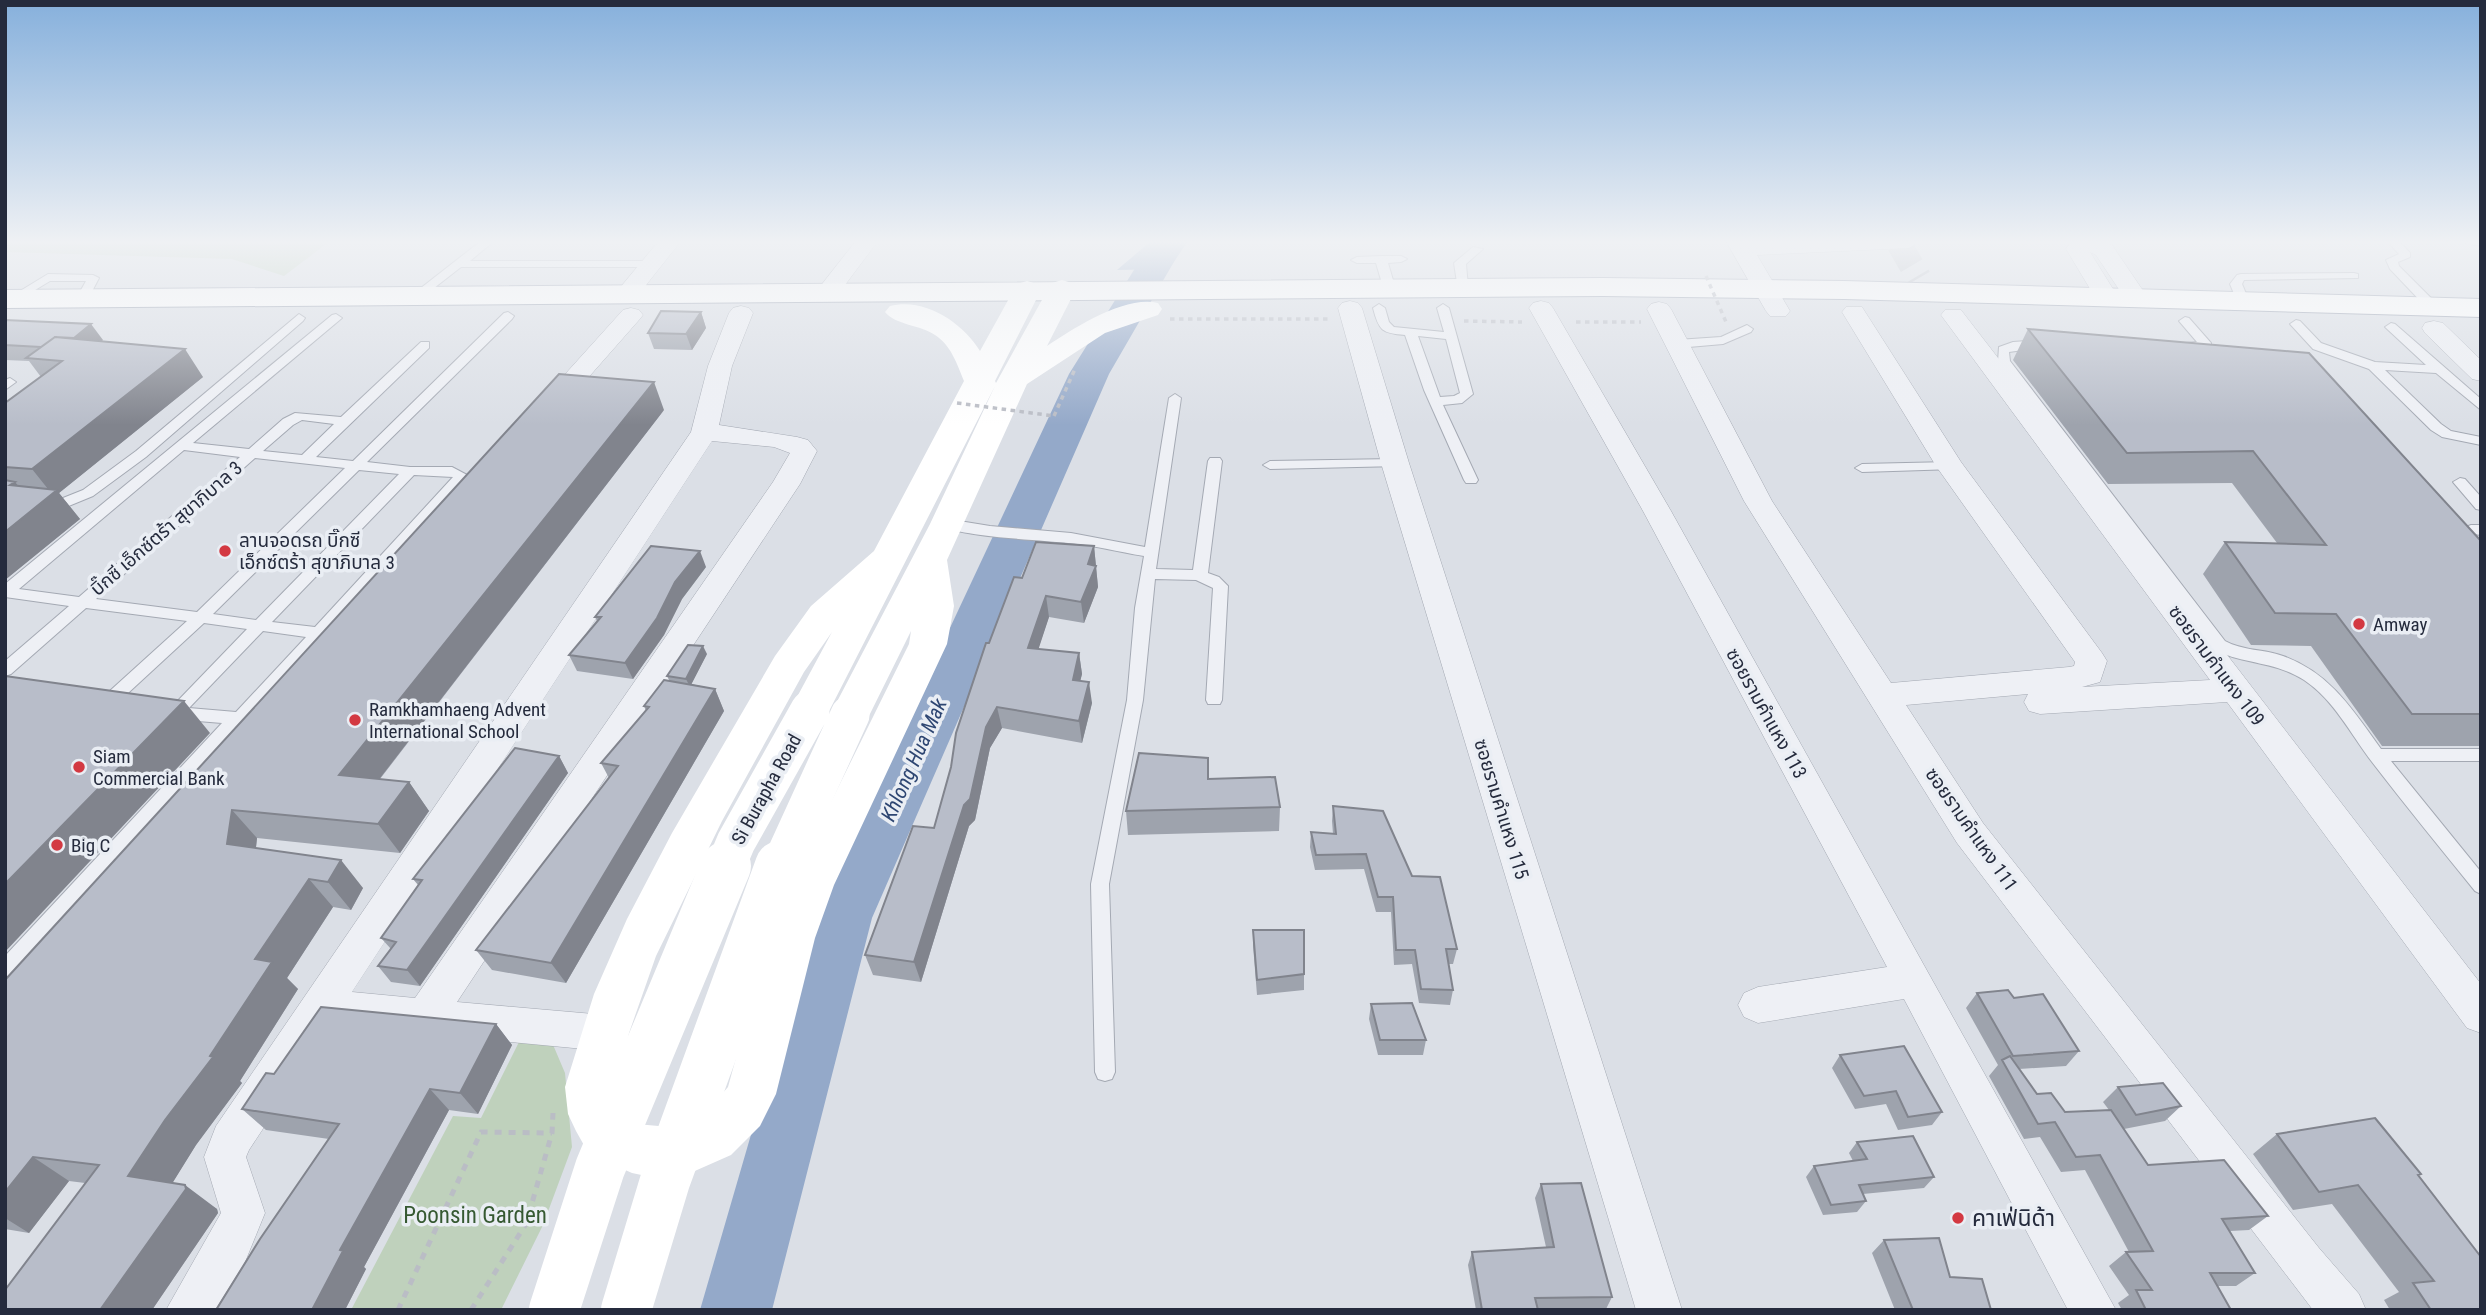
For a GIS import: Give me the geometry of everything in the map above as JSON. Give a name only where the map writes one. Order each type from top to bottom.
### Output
[{"type":"main road","points":[[8,306],[46,302]]},
{"type":"main road","points":[[559,302],[741,313],[900,312],[999,302]]},
{"type":"main road","points":[[8,306],[336,318],[508,316],[669,302]]},
{"type":"main road","name":"Si Burapha Road","points":[[554,1310],[600,1168],[736,842],[830,713],[922,547],[983,390],[1022,302]]},
{"type":"main road","name":"Si Burapha Road","points":[[922,547],[983,390],[1054,302]]},
{"type":"main road","points":[[1123,302],[1149,309]]},
{"type":"main road","points":[[900,312],[935,320],[953,332],[964,346],[983,390],[1095,327],[1169,302]]},
{"type":"main road","points":[[1487,302],[1541,309],[1659,309],[1742,302]]},
{"type":"main road","points":[[1787,302],[1854,312],[2391,327],[2481,308]]},
{"type":"main road","points":[[2259,302],[2433,317],[2481,329]]},
{"type":"main road","points":[[922,547],[935,606],[928,644],[812,885],[792,938],[751,1094],[740,1115],[722,1132],[685,1150],[658,1151],[618,1145],[603,1132],[593,1116],[590,1096],[592,1077],[605,1033],[632,959],[666,883],[801,647],[833,604],[922,547]]},
{"type":"main road","name":"Si Burapha Road","points":[[626,1310],[665,1181],[785,853],[830,713]]},
{"type":"street","name":"ซอยรามคำแหง 115","points":[[1373,302],[1395,463],[1659,1310]]},
{"type":"street","points":[[529,429],[629,305]]},
{"type":"street","name":"ซอยรามคำแหง 113","points":[[1541,309],[1657,511],[2093,1310]]},
{"type":"street","name":"ซอยรามคำแหง 111","points":[[1659,309],[1758,501],[1895,705],[1970,833],[2303,1264],[2343,1310]]},
{"type":"street","points":[[1854,312],[1950,466],[2091,661],[2092,667],[2089,674],[2069,679],[1895,705]]},
{"type":"street","points":[[189,1310],[229,1246],[243,1213],[225,1157],[230,1140],[705,432],[720,366],[741,313]]},
{"type":"street","name":"ซอยรามคำแหง 109","points":[[1953,314],[2481,1015]]},
{"type":"street","points":[[2433,317],[2481,374]]},
{"type":"street","points":[[425,1017],[786,484],[804,451],[798,445],[762,438],[705,432]]},
{"type":"street","points":[[15,981],[492,471]]},
{"type":"street","points":[[1895,705],[2058,700],[2235,690]]},
{"type":"street","points":[[1758,1005],[1914,980]]},
{"type":"street","points":[[320,1006],[605,1033]]},
{"type":"lane","points":[[1374,302],[1383,324],[1391,330],[1451,336]]},
{"type":"lane","points":[[1438,401],[1457,400],[1467,394],[1451,336],[1452,302]]},
{"type":"lane","points":[[2422,302],[2433,317]]},
{"type":"lane","points":[[134,706],[102,701],[200,618],[508,316]]},
{"type":"lane","points":[[5,499],[59,505],[88,493],[141,454],[299,318]]},
{"type":"lane","name":"บิ๊กซี เอ็กซ์ตร้า สุขาภิบาล 3","points":[[5,592],[336,318]]},
{"type":"lane","points":[[2170,346],[2213,348],[2185,321]]},
{"type":"lane","points":[[2296,324],[2317,346],[2373,366],[2443,370]]},
{"type":"lane","points":[[2391,327],[2412,349],[2443,370],[2481,406]]},
{"type":"lane","points":[[1678,344],[1723,340],[1747,329]]},
{"type":"lane","points":[[1410,334],[1420,370],[1438,401],[1471,480]]},
{"type":"lane","points":[[2058,342],[2013,346],[2003,350],[2004,360],[2220,645],[2229,650],[2274,659],[2324,683],[2376,755],[2481,886]]},
{"type":"lane","points":[[306,460],[425,345]]},
{"type":"lane","points":[[2373,366],[2436,427],[2447,434],[2481,442]]},
{"type":"lane","points":[[1105,1072],[1100,884],[1135,700],[1149,573],[1175,398]]},
{"type":"lane","name":"บิ๊กซี เอ็กซ์ตร้า สุขาภิบาล 3","points":[[5,670],[295,417],[344,421]]},
{"type":"lane","name":"บิ๊กซี เอ็กซ์ตร้า สุขาภิบาล 3","points":[[15,981],[234,720],[240,719],[463,476],[452,471],[410,471],[181,446]]},
{"type":"lane","points":[[1200,576],[1215,461]]},
{"type":"lane","points":[[1270,465],[1395,463]]},
{"type":"lane","points":[[1862,468],[1950,466]]},
{"type":"lane","points":[[167,712],[261,625],[410,471]]},
{"type":"lane","points":[[2460,482],[2481,506]]},
{"type":"lane","points":[[922,547],[990,531],[1071,538],[1152,553]]},
{"type":"lane","points":[[1149,573],[1200,576],[1210,578],[1221,586],[1214,700]]},
{"type":"lane","name":"บิ๊กซี เอ็กซ์ตร้า สุขาภิบาล 3","points":[[5,592],[317,633]]},
{"type":"lane","points":[[167,712],[234,720]]},
{"type":"lane","points":[[2376,755],[2481,755]]},
{"type":"path","points":[[1717,302],[1726,322]]},
{"type":"path","points":[[983,390],[1054,416]]},
{"type":"path","points":[[398,1310],[481,1132],[552,1133],[526,1224],[471,1310]]},
{"type":"green space","name":"Poonsin Garden","points":[[522,1036],[551,1040],[565,1073],[572,1147],[543,1225],[501,1310],[351,1310],[453,1116],[481,1118]]},
{"type":"building","points":[[661,311],[701,312],[686,334],[648,333]]},
{"type":"building","points":[[5,320],[91,324],[74,338],[55,337],[41,347],[5,345]]},
{"type":"building","points":[[2028,329],[2309,353],[2481,541],[2481,714],[2412,714],[2336,614],[2275,613],[2225,542],[2326,545],[2253,451],[2127,453]]},
{"type":"building","points":[[55,337],[185,349],[32,469],[5,467],[5,403],[62,361],[26,358]]},
{"type":"building","name":"Ramkhamhaeng Advent International School","points":[[559,374],[654,382],[339,775],[409,782],[378,824],[232,810],[227,844],[341,860],[328,882],[309,879],[255,959],[272,962],[210,1056],[213,1057],[165,1120],[128,1176],[185,1185],[186,1189],[100,1310],[5,1310],[5,1290],[99,1165],[33,1157],[5,1192],[5,980]]},
{"type":"building","points":[[5,480],[15,482],[10,485],[57,490],[5,532]]},
{"type":"building","points":[[1036,542],[1094,546],[1088,564],[1096,566],[1081,602],[1046,596],[1028,648],[1079,653],[1073,680],[1089,682],[1079,721],[997,707],[986,727],[970,799],[964,805],[914,962],[865,955],[913,826],[934,828],[951,767],[956,733],[986,643],[989,643],[1014,577],[1022,578]]},
{"type":"building","points":[[651,546],[700,551],[675,582],[657,618],[625,663],[569,655],[601,617],[595,617]]},
{"type":"building","points":[[688,645],[703,646],[686,679],[667,676]]},
{"type":"building","points":[[5,676],[184,701],[5,884]]},
{"type":"building","points":[[664,680],[715,689],[551,963],[476,950],[618,766],[601,763],[649,707],[644,706]]},
{"type":"building","points":[[515,748],[559,756],[407,970],[378,966],[396,942],[381,938],[422,880],[413,879]]},
{"type":"building","points":[[1139,753],[1208,758],[1208,779],[1275,777],[1280,807],[1126,811]]},
{"type":"building","points":[[1333,806],[1383,811],[1412,876],[1440,877],[1457,949],[1446,949],[1453,990],[1421,989],[1415,950],[1396,950],[1393,897],[1378,897],[1366,854],[1316,855],[1311,832],[1336,834]]},
{"type":"building","points":[[1253,930],[1304,930],[1304,974],[1257,980]]},
{"type":"building","points":[[2008,990],[2014,998],[2043,994],[2079,1051],[2013,1056],[1977,993]]},
{"type":"building","points":[[1412,1003],[1426,1040],[1380,1040],[1371,1004]]},
{"type":"building","points":[[321,1007],[496,1024],[460,1093],[430,1089],[340,1250],[343,1251],[312,1310],[216,1310],[260,1239],[339,1124],[242,1109],[266,1073],[274,1074]]},
{"type":"building","points":[[1904,1046],[1942,1112],[1908,1117],[1896,1091],[1864,1096],[1840,1055]]},
{"type":"building","points":[[2010,1056],[2037,1094],[2051,1093],[2065,1112],[2111,1110],[2148,1165],[2224,1160],[2268,1216],[2222,1219],[2255,1273],[2210,1273],[2231,1310],[2146,1310],[2136,1290],[2152,1290],[2126,1252],[2153,1251],[2100,1155],[2076,1157],[2055,1122],[2038,1124],[2002,1060]]},
{"type":"building","points":[[2163,1083],[2181,1106],[2136,1115],[2118,1087]]},
{"type":"building","points":[[2375,1118],[2421,1174],[2418,1175],[2481,1257],[2481,1310],[2431,1310],[2413,1283],[2434,1281],[2358,1185],[2319,1192],[2277,1134]]},
{"type":"building","points":[[1913,1136],[1934,1177],[1859,1185],[1866,1201],[1831,1205],[1814,1166],[1867,1159],[1857,1142]]},
{"type":"building","points":[[1581,1183],[1612,1297],[1535,1298],[1538,1310],[1482,1310],[1472,1252],[1554,1247],[1541,1184]]},
{"type":"building","points":[[1939,1238],[1950,1277],[1982,1279],[1991,1310],[1913,1310],[1884,1240]]},
{"type":"waterway","name":"Khlong Hua Mak","points":[[736,1310],[843,918],[1089,374],[1132,302]]},
{"type":"place","name":"ลานจอดรถ บิ๊กซี เอ็กซ์ตร้า สุขาภิบาล 3","points":[[225,551]]},
{"type":"place","name":"Amway","points":[[2359,624]]},
{"type":"place","name":"Ramkhamhaeng Advent International School","points":[[355,720]]},
{"type":"place","name":"Siam Commercial Bank","points":[[79,767]]},
{"type":"place","name":"Big C","points":[[57,845]]},
{"type":"place","name":"คาเฟ่นิด้า","points":[[1958,1218]]}]
